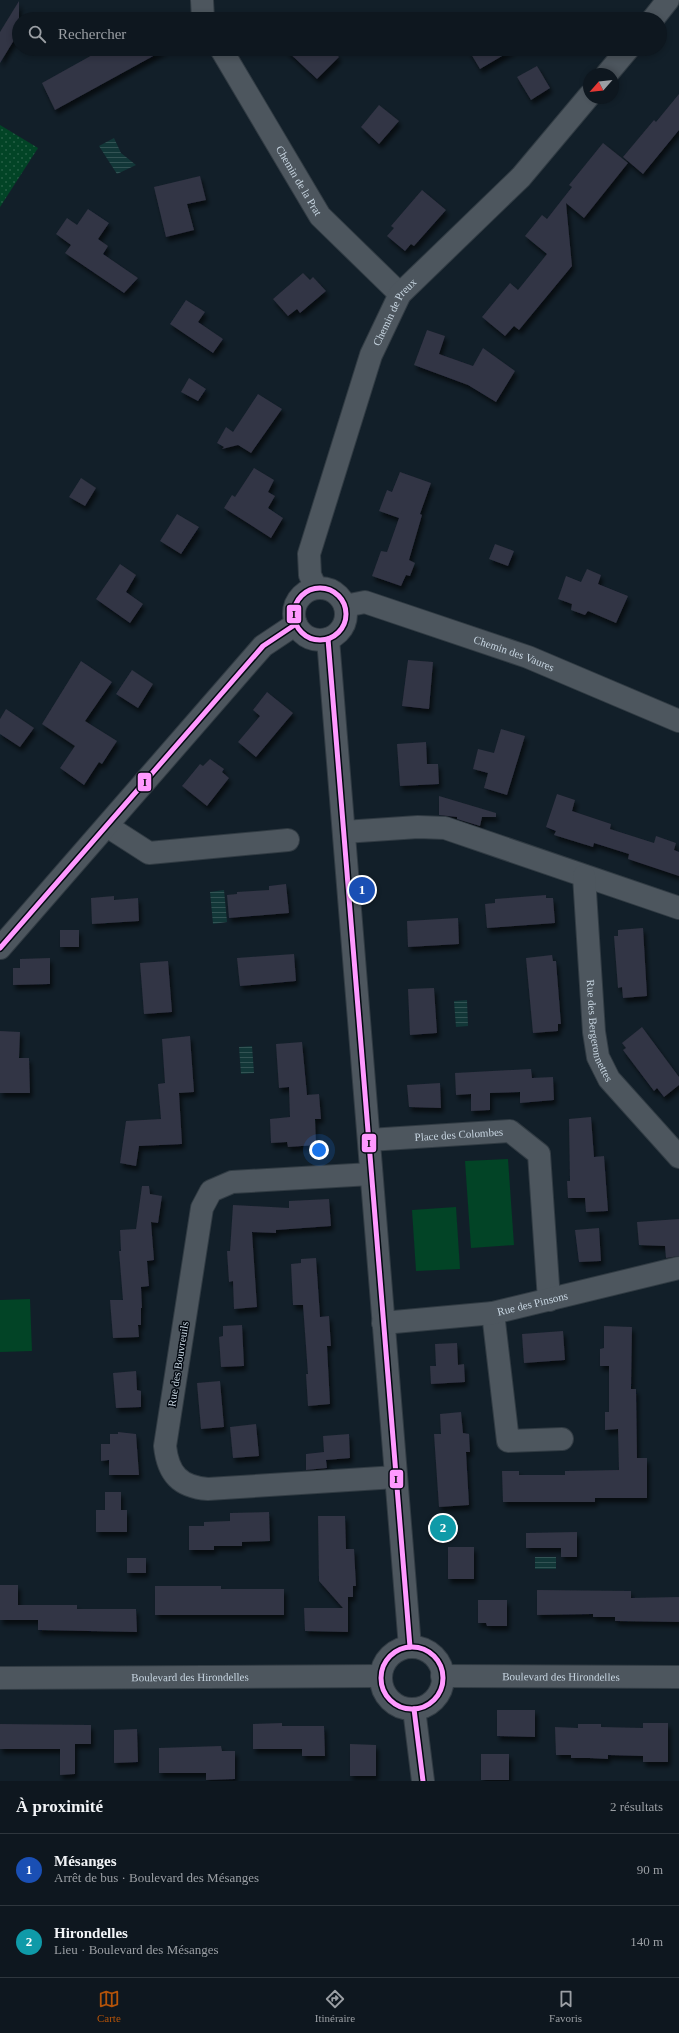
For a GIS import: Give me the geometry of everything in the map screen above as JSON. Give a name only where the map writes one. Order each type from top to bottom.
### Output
[{"type":"street","points":[[202,0],[203,12]]},
{"type":"street","points":[[658,12],[668,0]]},
{"type":"street","name":"Chemin de la Prat","points":[[225,56],[320,216],[400,294]]},
{"type":"street","points":[[612,68],[622,56]]},
{"type":"street","name":"Chemin de Preux","points":[[316,588],[310,575],[309,554],[371,355],[400,294],[521,177],[583,103]]},
{"type":"street","points":[[324,588],[337,594],[345,606],[346,614],[342,630],[328,639],[313,640],[306,636],[296,624],[294,616],[298,601],[309,590],[324,588]]},
{"type":"street","name":"Chemin des Vaures","points":[[345,606],[365,602],[528,657],[679,721]]},
{"type":"street","points":[[0,948],[263,646],[296,624]]},
{"type":"street","points":[[328,639],[410,1647]]},
{"type":"street","points":[[107,826],[149,852],[288,840]]},
{"type":"street","points":[[344,832],[445,828],[679,908]]},
{"type":"street","name":"Rue des Bergeronnettes","points":[[584,876],[594,1032],[598,1057],[609,1079],[679,1157]]},
{"type":"street","name":"Place des Colombes","points":[[369,1140],[510,1131],[539,1154],[549,1300]]},
{"type":"street","name":"Rue des Bouvreuils","points":[[371,1174],[232,1182],[211,1191],[202,1208],[165,1446],[166,1460],[173,1473],[181,1482],[194,1488],[208,1489],[396,1477]]},
{"type":"street","name":"Rue des Pinsons","points":[[383,1323],[493,1312],[549,1300],[679,1268]]},
{"type":"street","points":[[493,1312],[508,1441],[562,1439]]},
{"type":"street","points":[[410,1647],[419,1648],[428,1652],[435,1658],[440,1667],[442,1676],[441,1686],[432,1702],[423,1707],[414,1709],[403,1708],[386,1696],[382,1687],[381,1676],[382,1668],[393,1653],[410,1647]]},
{"type":"street","name":"Boulevard des Hirondelles","points":[[0,1678],[381,1676]]},
{"type":"street","name":"Boulevard des Hirondelles","points":[[442,1676],[679,1677]]},
{"type":"street","points":[[414,1709],[423,1781]]},
{"type":"green space","points":[[0,125],[38,148],[0,207]]},
{"type":"green space","points":[[508,1159],[514,1245],[471,1248],[465,1161]]},
{"type":"green space","points":[[456,1207],[460,1269],[416,1271],[412,1210]]},
{"type":"green space","points":[[30,1299],[32,1351],[0,1352],[0,1300]]},
{"type":"shaded area","points":[[114,138],[121,153],[136,165],[117,174],[99,146]]},
{"type":"shaded area","points":[[224,890],[227,922],[213,924],[210,892]]},
{"type":"shaded area","points":[[467,1000],[468,1026],[456,1027],[454,1001]]},
{"type":"shaded area","points":[[252,1046],[254,1073],[241,1074],[239,1047]]},
{"type":"shaded area","points":[[535,1557],[556,1557],[556,1569],[535,1569]]},
{"type":"building","points":[[19,1],[19,12],[12,12]]},
{"type":"building","points":[[12,12],[12,43],[0,63],[0,32]]},
{"type":"building","points":[[90,56],[153,56],[55,110],[42,83]]},
{"type":"building","points":[[292,56],[338,56],[339,57],[317,79]]},
{"type":"building","points":[[472,56],[502,56],[480,69]]},
{"type":"building","points":[[537,66],[550,88],[531,100],[517,77]]},
{"type":"building","points":[[679,94],[679,130],[643,174],[623,157],[654,120],[656,122]]},
{"type":"building","points":[[379,105],[399,121],[379,144],[361,127]]},
{"type":"building","points":[[603,143],[628,163],[584,218],[566,203],[572,266],[519,330],[514,326],[505,336],[482,317],[510,283],[518,290],[547,254],[525,236],[542,215],[547,219],[572,187],[569,185]]},
{"type":"building","points":[[200,176],[206,200],[187,204],[194,230],[166,237],[154,187]]},
{"type":"building","points":[[422,190],[446,210],[414,246],[411,244],[405,251],[387,236],[394,228],[391,226]]},
{"type":"building","points":[[88,209],[109,223],[98,239],[108,246],[103,254],[138,278],[124,293],[65,253],[71,245],[56,234],[67,218],[77,225]]},
{"type":"building","points":[[303,273],[310,280],[313,277],[326,291],[300,313],[297,309],[288,316],[273,299]]},
{"type":"building","points":[[186,300],[205,312],[198,322],[223,339],[213,353],[170,324]]},
{"type":"building","points":[[427,330],[445,336],[439,354],[473,366],[483,348],[515,371],[496,402],[468,385],[414,365]]},
{"type":"building","points":[[189,378],[206,389],[198,401],[181,392]]},
{"type":"building","points":[[258,394],[282,409],[251,453],[238,445],[222,449],[224,447],[217,443],[226,427],[233,432]]},
{"type":"building","points":[[254,468],[274,480],[268,492],[275,496],[268,508],[283,518],[271,538],[224,508],[232,495],[235,497]]},
{"type":"building","points":[[400,472],[431,483],[420,514],[422,515],[409,560],[415,563],[410,576],[406,575],[401,586],[372,576],[381,551],[387,552],[399,518],[379,511],[387,490],[392,492]]},
{"type":"building","points":[[81,478],[96,488],[85,506],[69,497]]},
{"type":"building","points":[[177,514],[199,527],[181,554],[160,541]]},
{"type":"building","points":[[495,544],[514,551],[508,566],[489,559]]},
{"type":"building","points":[[120,564],[136,575],[126,592],[143,604],[130,623],[96,599]]},
{"type":"building","points":[[587,569],[601,575],[598,584],[628,596],[616,623],[588,611],[585,615],[571,610],[572,604],[558,599],[566,576],[581,582]]},
{"type":"building","points":[[408,660],[433,662],[429,709],[402,706]]},
{"type":"building","points":[[81,661],[112,682],[85,721],[117,741],[102,764],[99,762],[84,785],[60,768],[75,746],[42,724]]},
{"type":"building","points":[[132,670],[153,684],[138,708],[116,694]]},
{"type":"building","points":[[267,692],[293,713],[256,757],[238,742],[260,716],[253,710]]},
{"type":"building","points":[[6,709],[34,728],[20,747],[0,734],[0,719]]},
{"type":"building","points":[[501,729],[525,736],[507,795],[484,788],[488,773],[473,769],[478,749],[494,753]]},
{"type":"building","points":[[426,742],[427,764],[438,764],[439,784],[400,786],[397,744]]},
{"type":"building","points":[[210,759],[224,769],[222,772],[229,778],[207,806],[182,786],[200,764],[203,766]]},
{"type":"building","points":[[557,794],[575,800],[572,811],[611,824],[610,829],[654,843],[656,836],[676,843],[674,850],[679,852],[679,876],[628,859],[629,854],[594,843],[593,847],[554,835],[556,831],[546,827]]},
{"type":"building","points":[[439,796],[496,813],[496,817],[482,817],[480,826],[457,819],[457,817],[439,815]]},
{"type":"building","points":[[286,884],[289,913],[229,918],[227,895],[237,894],[237,892],[269,890],[269,886]]},
{"type":"building","points":[[546,895],[546,898],[553,898],[555,923],[487,928],[485,904],[495,903],[495,899]]},
{"type":"building","points":[[114,896],[114,900],[138,898],[139,921],[92,924],[91,898]]},
{"type":"building","points":[[458,918],[459,944],[408,947],[407,921]]},
{"type":"building","points":[[643,928],[647,996],[623,998],[622,987],[618,988],[614,936],[618,936],[618,930]]},
{"type":"building","points":[[60,930],[79,930],[79,947],[60,947]]},
{"type":"building","points":[[294,954],[296,981],[240,986],[237,958]]},
{"type":"building","points":[[552,955],[553,961],[556,961],[561,1024],[558,1024],[558,1031],[533,1033],[526,958]]},
{"type":"building","points":[[50,958],[50,984],[13,985],[13,968],[20,968],[20,959]]},
{"type":"building","points":[[168,961],[172,1012],[144,1014],[140,963]]},
{"type":"building","points":[[434,988],[437,1033],[410,1035],[408,989]]},
{"type":"building","points":[[642,1027],[679,1077],[679,1085],[664,1097],[657,1088],[654,1091],[623,1050],[626,1048],[622,1043]]},
{"type":"building","points":[[0,1031],[20,1032],[19,1058],[29,1058],[30,1093],[0,1093]]},
{"type":"building","points":[[190,1036],[194,1092],[179,1093],[182,1144],[139,1146],[136,1166],[120,1163],[126,1121],[161,1119],[158,1084],[165,1083],[162,1039]]},
{"type":"building","points":[[302,1042],[307,1095],[319,1094],[321,1119],[315,1119],[316,1145],[288,1147],[287,1142],[271,1143],[270,1119],[290,1117],[289,1087],[279,1088],[276,1044]]},
{"type":"building","points":[[531,1069],[532,1078],[553,1077],[554,1100],[520,1103],[520,1092],[490,1093],[490,1110],[471,1111],[471,1094],[456,1095],[455,1073]]},
{"type":"building","points":[[440,1083],[441,1108],[409,1107],[407,1085]]},
{"type":"building","points":[[591,1117],[594,1157],[604,1156],[608,1211],[586,1212],[585,1198],[568,1198],[567,1181],[570,1181],[569,1119]]},
{"type":"building","points":[[142,1186],[149,1186],[150,1194],[162,1196],[158,1223],[151,1222],[154,1260],[147,1261],[149,1286],[141,1287],[142,1308],[141,1325],[138,1325],[139,1337],[113,1338],[110,1300],[123,1300],[119,1251],[121,1251],[120,1230],[136,1229]]},
{"type":"building","points":[[329,1199],[331,1226],[276,1230],[276,1233],[252,1232],[257,1307],[234,1309],[233,1281],[229,1282],[227,1251],[230,1251],[233,1205],[289,1208],[289,1201]]},
{"type":"building","points":[[679,1219],[679,1256],[666,1258],[665,1246],[639,1245],[637,1222]]},
{"type":"building","points":[[599,1228],[601,1261],[579,1262],[575,1230]]},
{"type":"building","points":[[316,1258],[320,1317],[329,1316],[331,1346],[327,1346],[330,1404],[308,1406],[306,1374],[308,1374],[303,1305],[293,1305],[291,1264],[301,1263],[301,1259]]},
{"type":"building","points":[[242,1325],[244,1366],[221,1367],[219,1337],[223,1336],[223,1326]]},
{"type":"building","points":[[604,1326],[632,1327],[631,1389],[636,1389],[637,1458],[647,1458],[647,1498],[595,1498],[595,1502],[503,1502],[502,1471],[519,1471],[519,1475],[565,1475],[565,1471],[619,1470],[618,1429],[605,1430],[605,1412],[609,1412],[609,1366],[600,1366],[600,1349],[604,1348]]},
{"type":"building","points":[[563,1331],[565,1360],[524,1363],[522,1334]]},
{"type":"building","points":[[457,1343],[458,1365],[464,1364],[465,1382],[431,1384],[430,1366],[436,1366],[435,1344]]},
{"type":"building","points":[[136,1371],[137,1390],[141,1391],[141,1407],[116,1408],[113,1373]]},
{"type":"building","points":[[220,1381],[224,1427],[201,1429],[197,1383]]},
{"type":"building","points":[[461,1412],[463,1433],[469,1434],[470,1452],[466,1452],[469,1505],[439,1507],[434,1434],[441,1434],[440,1414]]},
{"type":"building","points":[[256,1424],[259,1456],[233,1458],[230,1427]]},
{"type":"building","points":[[118,1432],[136,1434],[139,1475],[109,1475],[109,1460],[101,1461],[101,1444],[110,1444],[110,1434],[118,1434]]},
{"type":"building","points":[[349,1434],[350,1458],[326,1460],[327,1468],[306,1470],[306,1454],[324,1452],[323,1436]]},
{"type":"building","points":[[105,1492],[121,1492],[121,1510],[127,1510],[127,1532],[96,1532],[96,1510],[105,1510]]},
{"type":"building","points":[[269,1512],[270,1541],[242,1542],[242,1546],[214,1546],[214,1550],[189,1550],[189,1526],[204,1526],[204,1522],[230,1521],[230,1513]]},
{"type":"building","points":[[318,1516],[345,1516],[346,1549],[354,1549],[356,1586],[353,1586],[353,1597],[348,1597],[348,1632],[305,1631],[304,1608],[343,1608],[319,1581]]},
{"type":"building","points":[[577,1532],[577,1557],[561,1557],[561,1548],[526,1548],[526,1533]]},
{"type":"building","points":[[448,1547],[474,1547],[474,1579],[448,1579]]},
{"type":"building","points":[[127,1558],[146,1558],[146,1573],[127,1573]]},
{"type":"building","points":[[0,1585],[18,1585],[18,1605],[77,1605],[77,1609],[136,1609],[137,1632],[38,1630],[38,1620],[0,1620]]},
{"type":"building","points":[[155,1586],[221,1586],[221,1589],[284,1589],[284,1615],[155,1615]]},
{"type":"building","points":[[537,1590],[631,1591],[631,1598],[679,1597],[679,1622],[615,1621],[615,1617],[593,1617],[593,1614],[537,1615]]},
{"type":"building","points":[[478,1600],[507,1600],[507,1626],[487,1626],[486,1623],[478,1623]]},
{"type":"building","points":[[497,1710],[535,1710],[535,1737],[497,1736]]},
{"type":"building","points":[[282,1723],[282,1726],[324,1726],[325,1756],[302,1756],[302,1749],[253,1749],[253,1724]]},
{"type":"building","points":[[643,1723],[668,1723],[668,1762],[643,1762],[643,1756],[608,1755],[608,1759],[571,1758],[571,1755],[556,1755],[555,1727],[578,1728],[578,1724],[601,1724],[601,1727],[643,1728]]},
{"type":"building","points":[[0,1724],[91,1725],[91,1744],[75,1744],[75,1774],[60,1775],[60,1749],[0,1749]]},
{"type":"building","points":[[137,1729],[138,1762],[114,1763],[114,1730]]},
{"type":"building","points":[[350,1744],[376,1745],[376,1776],[350,1776]]},
{"type":"building","points":[[221,1746],[222,1751],[235,1751],[235,1779],[206,1780],[206,1773],[159,1773],[159,1748]]},
{"type":"building","points":[[481,1754],[509,1754],[509,1780],[481,1780]]},
{"type":"transit line","name":"I","points":[[315,588],[325,588],[334,592],[342,600],[346,609],[346,614],[346,619],[342,628],[334,636],[325,640],[315,640],[306,636],[298,628],[294,619],[294,609],[298,600],[306,592],[315,588]]},
{"type":"transit line","name":"I","points":[[0,948],[263,646],[296,624]]},
{"type":"transit line","name":"I","points":[[328,639],[410,1647]]},
{"type":"transit line","name":"I","points":[[412,1647],[424,1650],[434,1656],[440,1666],[443,1678],[440,1690],[434,1700],[424,1706],[412,1709],[400,1706],[390,1700],[384,1690],[381,1678],[384,1666],[390,1656],[400,1650],[412,1647]]},
{"type":"transit line","name":"I","points":[[414,1709],[423,1781]]},
{"type":"place","name":"Mésanges","points":[[362,890]]},
{"type":"place","name":"Hirondelles","points":[[443,1528]]}]
